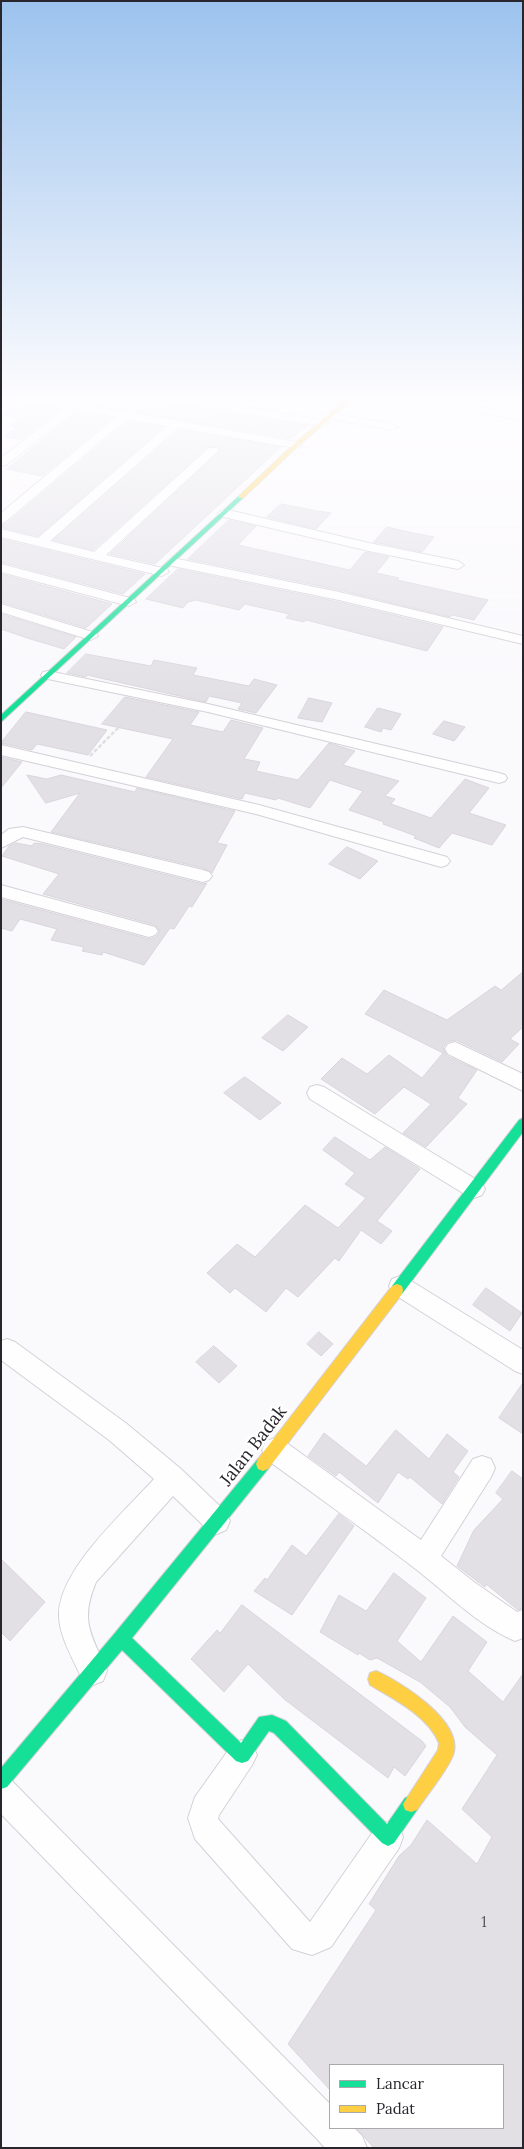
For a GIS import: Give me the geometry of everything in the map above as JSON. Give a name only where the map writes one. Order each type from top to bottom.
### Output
[{"type":"street","points":[[1,518],[24,498]]},
{"type":"street","points":[[41,542],[91,498]]},
{"type":"street","points":[[97,556],[160,498]]},
{"type":"street","points":[[1,720],[240,498]]},
{"type":"street","points":[[224,513],[369,548],[458,565]]},
{"type":"street","points":[[1,533],[162,572]]},
{"type":"street","points":[[173,562],[339,596],[523,640]]},
{"type":"street","points":[[1,568],[128,602]]},
{"type":"street","points":[[1,608],[92,636]]},
{"type":"street","points":[[48,675],[292,727],[499,778]]},
{"type":"street","points":[[1,750],[260,810],[441,862]]},
{"type":"street","points":[[1,843],[15,832],[23,832],[203,876]]},
{"type":"street","points":[[1,891],[149,931]]},
{"type":"street","points":[[455,1049],[523,1083]]},
{"type":"street","points":[[317,1093],[474,1189]]},
{"type":"street","name":"Jalan Badak","points":[[1,1781],[121,1639],[275,1450],[523,1123]]},
{"type":"street","points":[[400,1286],[523,1363]]},
{"type":"street","points":[[7,1350],[118,1432],[172,1478],[217,1521]]},
{"type":"street","points":[[275,1450],[424,1559],[464,1592],[516,1626],[523,1624]]},
{"type":"street","points":[[424,1559],[482,1468]]},
{"type":"street","points":[[93,1671],[76,1634],[73,1613],[76,1597],[87,1573],[172,1478]]},
{"type":"street","points":[[121,1639],[242,1755]]},
{"type":"street","points":[[376,1678],[432,1719],[442,1730],[447,1740],[448,1748],[442,1760],[320,1936],[312,1939],[303,1938],[206,1828],[204,1818],[206,1808],[262,1725],[268,1722],[276,1724],[388,1837]]},
{"type":"street","points":[[1,1792],[329,2127]]},
{"type":"street","points":[[331,2129],[350,2148]]},
{"type":"path","points":[[79,768],[150,696]]},
{"type":"building","points":[[36,498],[81,498],[38,536],[1,527],[1,525],[7,523]]},
{"type":"building","points":[[101,498],[151,498],[93,550],[54,540]]},
{"type":"building","points":[[170,498],[226,498],[155,564],[110,554]]},
{"type":"building","points":[[281,504],[331,513],[316,529],[267,517]]},
{"type":"building","points":[[229,520],[256,526],[238,545],[350,570],[365,552],[389,557],[376,573],[399,578],[397,580],[488,600],[474,620],[452,615],[450,617],[339,590],[188,559]]},
{"type":"building","points":[[387,527],[434,537],[422,552],[374,542]]},
{"type":"building","points":[[1,539],[145,574],[123,594],[1,562]]},
{"type":"building","points":[[178,569],[339,602],[443,627],[427,651],[306,620],[304,622],[286,618],[289,614],[245,604],[239,610],[196,600],[188,602],[183,608],[146,599]]},
{"type":"building","points":[[1,574],[112,604],[86,628],[1,602]]},
{"type":"building","points":[[1,614],[76,637],[64,649],[27,638],[1,629]]},
{"type":"building","points":[[86,654],[151,666],[154,660],[197,668],[193,675],[249,686],[254,679],[277,685],[256,713],[238,709],[242,703],[209,696],[206,702],[87,675],[86,677],[67,673]]},
{"type":"building","points":[[125,697],[199,712],[190,725],[223,732],[231,720],[263,728],[244,759],[260,762],[256,771],[298,780],[329,743],[355,751],[343,765],[399,781],[385,796],[395,799],[391,804],[431,818],[465,779],[489,788],[469,813],[506,825],[492,845],[452,833],[439,848],[414,838],[416,836],[383,824],[384,822],[349,810],[363,791],[330,780],[310,808],[278,798],[276,800],[245,793],[242,799],[146,777],[173,739],[102,724]]},
{"type":"building","points":[[309,698],[332,703],[322,722],[298,718]]},
{"type":"building","points":[[378,708],[401,714],[391,730],[383,728],[381,732],[365,727]]},
{"type":"building","points":[[26,712],[107,730],[88,755],[37,744],[32,750],[1,743]]},
{"type":"building","points":[[444,721],[465,727],[454,741],[433,734]]},
{"type":"building","points":[[1,757],[22,762],[1,788]]},
{"type":"building","points":[[27,775],[47,779],[61,775],[135,792],[137,788],[235,811],[217,843],[227,845],[212,873],[203,868],[51,832],[80,793],[46,803]]},
{"type":"building","points":[[16,843],[32,846],[34,843],[43,844],[203,884],[207,883],[192,907],[189,906],[174,929],[170,928],[144,965],[103,952],[102,955],[82,951],[84,947],[51,940],[57,929],[20,919],[12,931],[1,928],[1,899],[149,939],[156,937],[160,931],[155,925],[43,894],[59,874],[2,856],[9,846]]},
{"type":"building","points":[[347,847],[378,861],[360,879],[329,864]]},
{"type":"building","points":[[523,972],[523,1027],[510,1039],[519,1044],[502,1062],[456,1040],[447,1042],[443,1048],[447,1056],[477,1070],[458,1098],[467,1104],[426,1147],[403,1133],[431,1104],[404,1087],[375,1114],[321,1079],[342,1058],[367,1074],[389,1055],[422,1078],[443,1053],[365,1014],[384,990],[447,1020],[495,986],[501,990]]},
{"type":"building","points":[[288,1015],[308,1027],[283,1051],[262,1038]]},
{"type":"building","points":[[245,1077],[281,1103],[260,1120],[224,1093]]},
{"type":"building","points":[[335,1137],[370,1160],[385,1147],[420,1169],[377,1221],[392,1231],[381,1244],[361,1230],[339,1261],[335,1258],[298,1297],[286,1288],[266,1312],[235,1288],[230,1293],[207,1273],[237,1244],[255,1257],[305,1205],[338,1228],[366,1198],[345,1184],[355,1173],[323,1150]]},
{"type":"building","points":[[486,1288],[522,1313],[510,1331],[473,1305]]},
{"type":"building","points":[[319,1332],[333,1344],[321,1356],[307,1344]]},
{"type":"building","points":[[214,1346],[237,1366],[219,1383],[196,1362]]},
{"type":"building","points":[[523,1383],[523,1434],[499,1418]]},
{"type":"building","points":[[396,1430],[429,1459],[447,1434],[468,1451],[453,1472],[459,1477],[442,1504],[410,1477],[408,1479],[398,1472],[378,1503],[339,1472],[336,1476],[308,1456],[324,1433],[366,1466]]},
{"type":"building","points":[[512,1471],[523,1479],[523,1608],[518,1610],[486,1584],[485,1587],[457,1566],[474,1530],[503,1499],[496,1493]]},
{"type":"building","points":[[339,1514],[354,1526],[292,1615],[254,1591],[265,1578],[267,1580],[292,1545],[306,1556]]},
{"type":"building","points":[[1,1559],[45,1602],[10,1641],[1,1632]]},
{"type":"building","points":[[394,1573],[426,1598],[397,1641],[421,1662],[453,1616],[487,1642],[468,1671],[503,1702],[523,1674],[523,2148],[374,2148],[357,2129],[504,2129],[504,2064],[329,2064],[329,2089],[288,2044],[376,1910],[369,1904],[399,1856],[411,1845],[427,1820],[477,1864],[492,1837],[462,1809],[497,1755],[465,1727],[450,1707],[420,1682],[377,1658],[370,1660],[359,1653],[358,1655],[320,1632],[339,1595],[366,1611]]},
{"type":"building","points":[[242,1605],[422,1741],[426,1746],[405,1776],[394,1767],[388,1778],[284,1699],[248,1664],[224,1692],[191,1659],[217,1630],[220,1633]]},
{"type":"traffic: fast","points":[[1,720],[240,498]]},
{"type":"traffic: fast","points":[[397,1290],[523,1123]]},
{"type":"traffic: fast","points":[[1,1781],[121,1639],[263,1464]]},
{"type":"traffic: fast","points":[[121,1639],[242,1755],[265,1723],[272,1723],[280,1727],[388,1837],[411,1804]]},
{"type":"traffic: slow","points":[[263,1464],[397,1290]]},
{"type":"traffic: slow","points":[[376,1679],[423,1710],[443,1732],[447,1743],[446,1753],[411,1804]]}]
